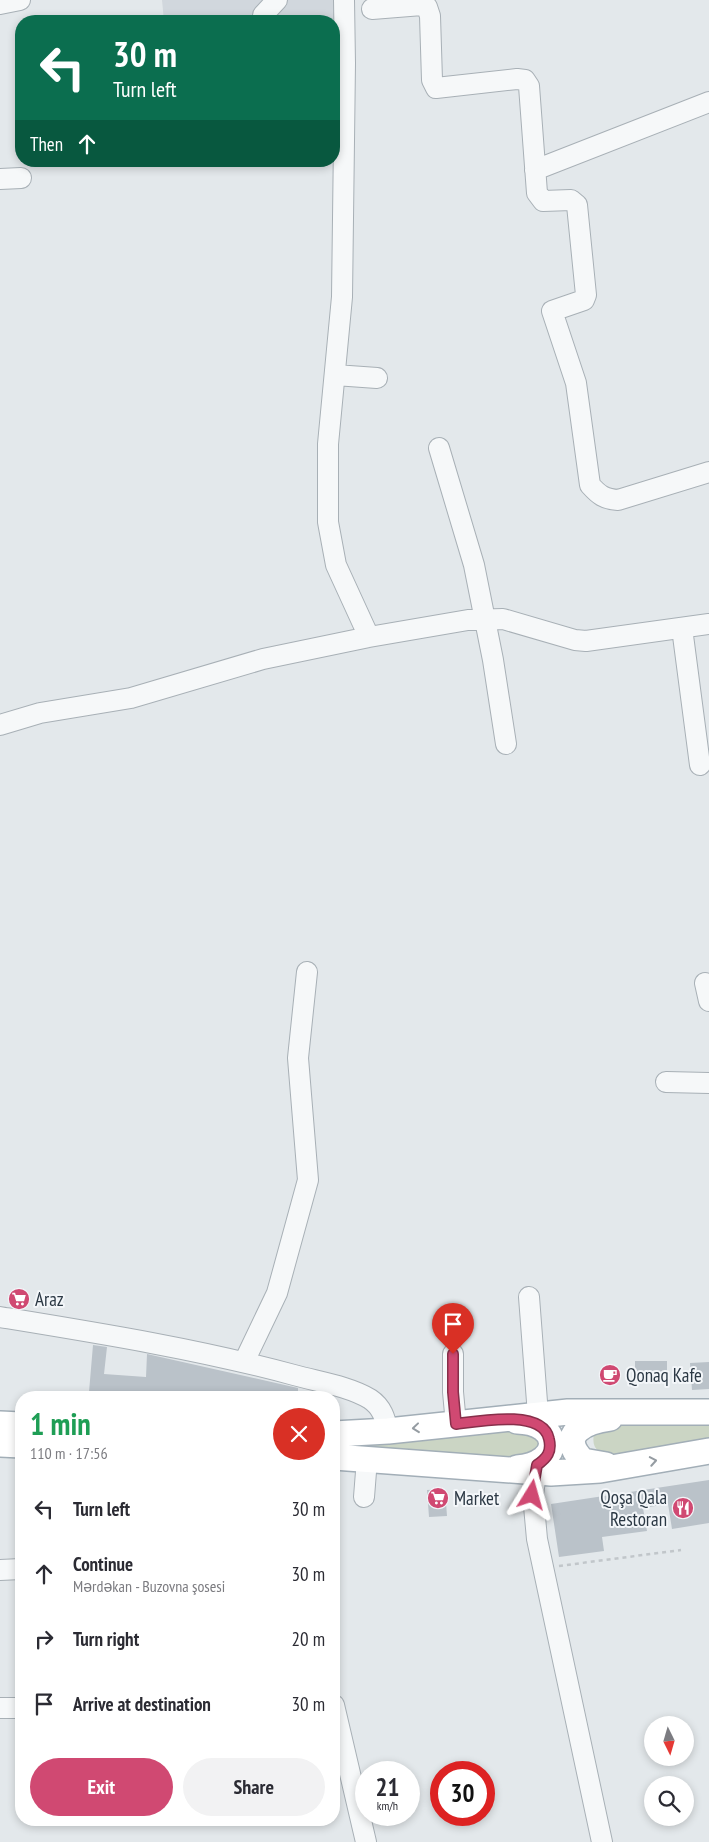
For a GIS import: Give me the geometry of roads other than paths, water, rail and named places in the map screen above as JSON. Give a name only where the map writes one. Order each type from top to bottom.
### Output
[{"type":"main road","points":[[340,1434],[388,1431],[594,1411],[650,1414],[709,1412]]},
{"type":"main road","points":[[622,1466],[583,1460],[575,1450],[574,1435],[586,1423],[650,1414]]},
{"type":"main road","points":[[492,1420],[528,1421],[544,1428],[548,1434],[550,1451],[536,1469]]},
{"type":"main road","points":[[0,1424],[15,1425]]},
{"type":"main road","points":[[0,1444],[15,1444]]},
{"type":"main road","points":[[340,1458],[472,1469],[536,1469],[567,1472],[622,1466],[709,1451]]},
{"type":"street","points":[[0,4],[20,0]]},
{"type":"street","points":[[263,15],[277,0]]},
{"type":"street","points":[[344,0],[342,297],[328,444],[328,522],[330,542],[336,565],[369,637]]},
{"type":"street","points":[[372,9],[422,5],[427,7],[430,16],[432,80],[436,88],[517,79],[525,80],[529,86],[539,198],[543,201],[571,200],[577,205],[586,295],[584,300],[552,311],[576,383],[590,485],[598,495],[606,499],[618,500],[709,472]]},
{"type":"street","points":[[536,170],[709,102]]},
{"type":"street","points":[[0,179],[21,178]]},
{"type":"street","points":[[335,375],[377,378]]},
{"type":"street","points":[[439,448],[466,535],[485,618],[506,744]]},
{"type":"street","points":[[0,725],[40,713],[131,698],[254,661],[369,637],[485,618],[503,619],[575,640],[586,641],[709,624]]},
{"type":"street","points":[[682,628],[700,765]]},
{"type":"street","points":[[244,1362],[277,1293],[308,1180],[298,1058],[308,972]]},
{"type":"street","points":[[666,1082],[709,1083]]},
{"type":"street","points":[[529,1297],[538,1415]]},
{"type":"street","points":[[0,1317],[244,1362],[359,1393],[380,1408],[385,1417],[388,1431]]},
{"type":"street","points":[[453,1354],[453,1392],[456,1424]]},
{"type":"street","points":[[364,1496],[367,1460]]},
{"type":"street","points":[[536,1469],[533,1516],[542,1568],[602,1842]]},
{"type":"street","points":[[0,1570],[15,1569]]},
{"type":"street","points":[[0,1708],[15,1708]]},
{"type":"street","points":[[340,1731],[366,1842]]},
{"type":"place","name":"Araz","points":[[19,1299]]},
{"type":"place","name":"Qonaq Kafe","points":[[610,1375]]},
{"type":"place","name":"Market","points":[[438,1498]]},
{"type":"place","name":"Qoşa Qala Restoran","points":[[683,1508]]}]
